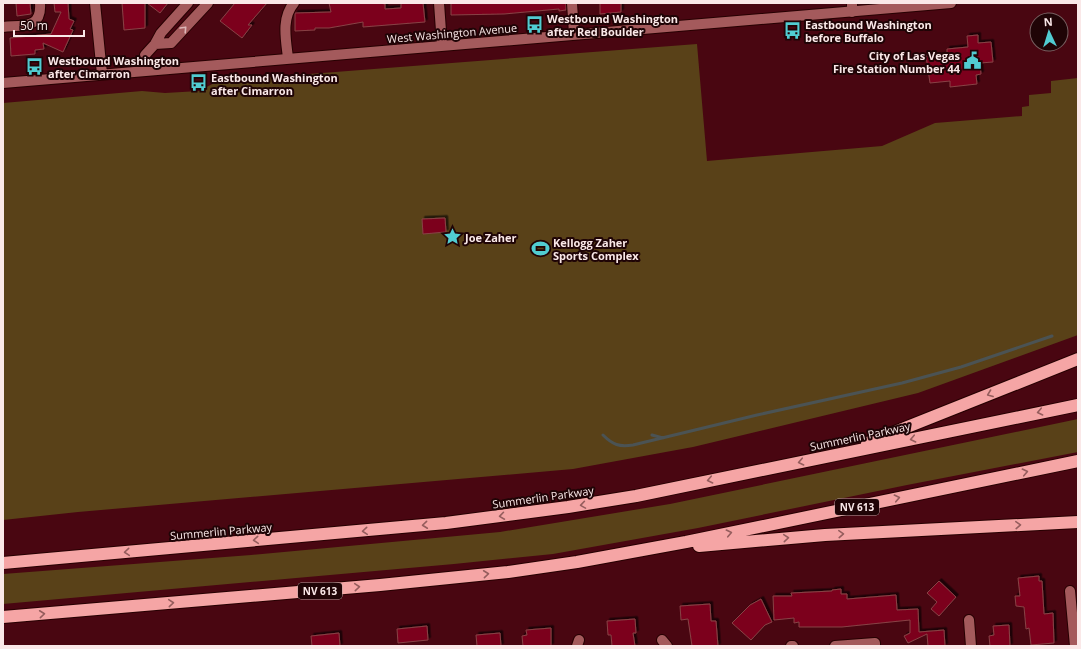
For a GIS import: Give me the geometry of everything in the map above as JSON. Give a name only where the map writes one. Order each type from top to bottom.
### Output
[{"type":"highway","points":[[839,454],[1078,359]]},
{"type":"highway","name":"Summerlin Parkway","points":[[3,563],[404,528],[496,517],[629,497],[1078,405]]},
{"type":"highway","name":"NV 613","points":[[3,617],[380,585],[508,572],[636,552],[1078,461]]},
{"type":"highway","points":[[636,552],[825,535],[1078,522]]},
{"type":"main road","points":[[3,27],[30,25],[38,19],[41,14],[40,3]]},
{"type":"main road","points":[[96,3],[102,74]]},
{"type":"main road","points":[[145,70],[145,55],[155,44],[161,33],[188,3]]},
{"type":"main road","points":[[155,44],[171,42],[208,3]]},
{"type":"main road","points":[[288,58],[285,25],[287,14],[294,3]]},
{"type":"main road","points":[[439,3],[442,46]]},
{"type":"main road","points":[[572,3],[574,34]]},
{"type":"main road","name":"West Washington Avenue","points":[[3,83],[442,46],[852,7],[951,3]]},
{"type":"main road","points":[[1070,592],[1074,646]]},
{"type":"main road","points":[[969,620],[971,646]]},
{"type":"main road","points":[[835,646],[875,644]]},
{"type":"shaded area","name":"Kellogg Zaher Sports Complex","points":[[697,44],[707,161],[882,146],[935,123],[1022,116],[1022,107],[1029,106],[1029,95],[1051,93],[1051,81],[1078,78],[1078,335],[918,393],[693,447],[573,469],[78,512],[3,520],[3,103],[142,91],[165,93],[199,91],[218,81]]},
{"type":"shaded area","points":[[1078,419],[1078,452],[698,528],[553,554],[3,604],[3,574],[251,555],[500,532],[670,504]]},
{"type":"building","points":[[16,3],[30,3],[31,14],[17,16]]},
{"type":"building","points":[[54,3],[68,3],[69,19],[74,21],[70,29],[73,30],[63,52],[43,43],[44,49],[35,50],[35,54],[11,56],[10,38],[51,34],[61,12],[55,12]]},
{"type":"building","points":[[122,3],[145,3],[145,28],[124,30]]},
{"type":"building","points":[[147,3],[168,3],[160,13]]},
{"type":"building","points":[[235,3],[267,3],[248,25],[252,25],[242,38],[220,21]]},
{"type":"building","points":[[329,3],[380,3],[385,4],[385,9],[401,8],[401,3],[423,3],[425,22],[363,27],[363,22],[329,28],[315,28],[315,30],[295,31],[295,13],[331,12]]},
{"type":"building","points":[[451,3],[566,3],[566,10],[559,11],[559,9],[504,14],[451,15]]},
{"type":"building","points":[[600,3],[621,3],[621,12],[600,14]]},
{"type":"building","points":[[978,35],[978,43],[991,42],[993,62],[980,63],[981,74],[976,75],[977,84],[950,87],[950,81],[930,83],[926,56],[947,55],[947,49],[968,47],[967,36]]},
{"type":"building","points":[[445,218],[446,232],[423,234],[422,219]]},
{"type":"building","points":[[1039,576],[1039,581],[1042,581],[1044,614],[1053,613],[1054,643],[1031,645],[1029,628],[1026,629],[1024,607],[1016,606],[1015,596],[1020,596],[1018,578]]},
{"type":"building","points":[[939,581],[956,597],[939,616],[931,609],[937,602],[927,593]]},
{"type":"building","points":[[841,589],[841,594],[847,594],[847,599],[896,595],[897,610],[918,609],[919,632],[944,630],[945,646],[928,646],[927,634],[908,643],[904,636],[910,633],[910,620],[842,627],[799,627],[799,622],[794,623],[794,618],[774,620],[773,596],[792,596],[791,593],[832,591]]},
{"type":"building","points":[[761,599],[772,622],[765,625],[751,640],[732,623],[750,605]]},
{"type":"building","points":[[710,604],[711,621],[716,621],[718,646],[692,646],[688,619],[681,620],[680,606]]},
{"type":"building","points":[[635,619],[636,633],[633,633],[635,646],[612,646],[611,635],[608,635],[607,621]]},
{"type":"building","points":[[1009,625],[1010,646],[990,646],[989,636],[994,635],[993,626]]},
{"type":"building","points":[[427,626],[428,640],[398,643],[397,629]]},
{"type":"building","points":[[551,628],[551,646],[523,646],[522,636],[527,635],[526,630]]},
{"type":"building","points":[[339,633],[340,646],[312,646],[311,636]]},
{"type":"building","points":[[500,633],[501,646],[477,646],[476,635]]},
{"type":"waterway","points":[[603,435],[616,444],[624,446],[633,445],[757,415],[902,383],[961,367],[1052,336]]},
{"type":"waterway","points":[[652,435],[663,438]]},
{"type":"place","name":"Westbound Washington after Red Boulder","points":[[534,24]]},
{"type":"place","name":"Eastbound Washington before Buffalo","points":[[792,30]]},
{"type":"place","name":"City of Las Vegas Fire Station Number 44","points":[[973,61]]},
{"type":"place","name":"Westbound Washington after Cimarron","points":[[35,66]]},
{"type":"place","name":"Eastbound Washington after Cimarron","points":[[198,83]]},
{"type":"place","name":"Joe Zaher","points":[[452,237]]},
{"type":"place","name":"Kellogg Zaher Sports Complex","points":[[540,248]]}]
